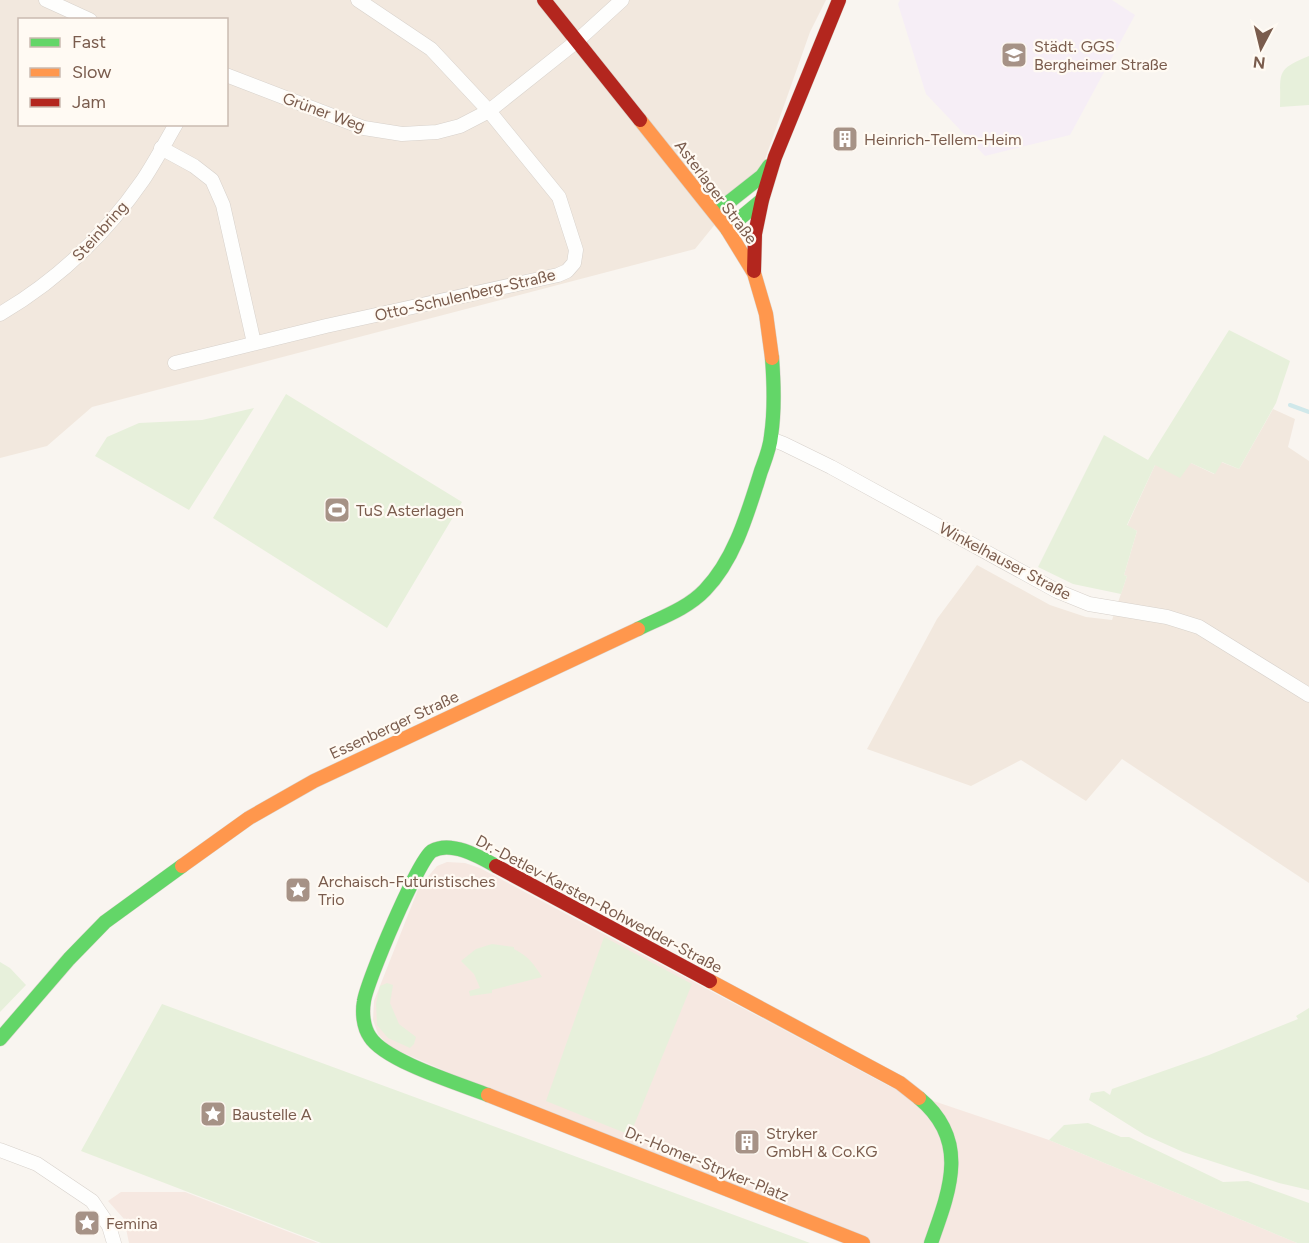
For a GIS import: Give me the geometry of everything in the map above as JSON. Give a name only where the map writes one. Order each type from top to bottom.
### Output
[{"type":"street","points":[[46,0],[86,18]]},
{"type":"street","name":"Otto-Schulenberg-Straße","points":[[175,363],[254,343],[558,275],[567,271],[574,263],[576,250],[559,197],[489,111],[431,50],[358,0]]},
{"type":"street","name":"Asterlager Straße","points":[[544,0],[715,213],[754,273],[769,333],[774,398],[771,439]]},
{"type":"street","name":"Grüner Weg","points":[[228,76],[364,129],[402,134],[437,132],[460,126],[489,111],[577,41],[622,0]]},
{"type":"street","points":[[754,273],[755,234],[775,157],[839,0]]},
{"type":"street","name":"Steinbring","points":[[0,314],[78,258],[110,222],[143,179],[175,126]]},
{"type":"street","points":[[162,148],[194,166],[212,180],[223,205],[254,343]]},
{"type":"street","points":[[715,213],[762,176],[775,157]]},
{"type":"street","points":[[727,229],[762,201]]},
{"type":"street","name":"Winkelhauser Straße","points":[[771,439],[831,467],[1057,591],[1089,604],[1167,616],[1199,627],[1309,695]]},
{"type":"street","name":"Essenberger Straße","points":[[0,1039],[69,959],[105,922],[249,818],[324,776],[651,623],[681,608],[704,591],[722,569],[740,533],[771,439]]},
{"type":"street","name":"Dr.-Detlev-Karsten-Rohwedder-Straße","points":[[540,1115],[419,1068],[392,1055],[371,1041],[364,1029],[362,1016],[364,1000],[409,887],[418,867],[429,853],[443,848],[457,849],[480,856],[900,1083],[929,1106],[945,1127],[951,1142],[952,1179],[931,1243]]},
{"type":"street","name":"Dr.-Homer-Stryker-Platz","points":[[540,1115],[863,1243]]},
{"type":"street","points":[[0,1150],[37,1164],[92,1201],[109,1226],[114,1243]]},
{"type":"shaded area","points":[[0,0],[826,0],[810,32],[763,165],[695,249],[92,407],[47,446],[0,458]]},
{"type":"shaded area","name":"Städt. GGS Bergheimer Straße","points":[[900,0],[1112,0],[1135,15],[1070,135],[985,156],[926,94],[898,4]]},
{"type":"shaded area","points":[[1273,409],[1295,419],[1288,447],[1309,461],[1309,883],[1122,759],[1086,801],[1021,760],[971,786],[867,749],[937,619],[977,565],[1050,605],[1086,617],[1112,620],[1127,576],[1124,575],[1137,531],[1127,526],[1155,465],[1191,463],[1214,474],[1221,462],[1239,469]]},
{"type":"shaded area","points":[[447,862],[465,863],[480,868],[889,1086],[1049,1140],[1297,1243],[842,1243],[399,1051],[387,1044],[378,1034],[373,1020],[374,1001],[419,887],[437,866]]},
{"type":"shaded area","points":[[121,1192],[185,1192],[318,1243],[129,1243],[124,1219],[108,1201]]},
{"type":"green space","points":[[1309,56],[1309,105],[1280,107],[1282,74],[1290,65]]},
{"type":"green space","points":[[1229,330],[1290,361],[1276,403],[1239,469],[1222,462],[1215,474],[1191,463],[1180,478],[1155,465],[1127,525],[1137,531],[1121,594],[1073,584],[1038,567],[1104,435],[1148,460]]},
{"type":"green space","name":"TuS Asterlagen","points":[[286,394],[462,502],[387,628],[213,518]]},
{"type":"green space","points":[[254,408],[189,510],[95,456],[107,437],[139,423],[202,420]]},
{"type":"green space","points":[[604,937],[692,984],[630,1135],[546,1101]]},
{"type":"green space","points":[[492,944],[514,947],[530,961],[542,977],[492,990],[492,993],[470,996],[469,991],[480,988],[474,974],[461,961],[476,949]]},
{"type":"green space","points":[[0,962],[10,968],[26,985],[0,1012]]},
{"type":"green space","points":[[387,983],[393,985],[390,1003],[399,1024],[416,1037],[410,1048],[388,1038],[377,1025],[376,1004],[380,986]]},
{"type":"green space","points":[[162,1004],[810,1243],[321,1243],[81,1151]]},
{"type":"green space","points":[[1309,1008],[1309,1190],[1279,1183],[1183,1152],[1145,1135],[1089,1100],[1091,1093],[1104,1091],[1110,1095],[1112,1089],[1209,1055],[1298,1019],[1296,1016]]},
{"type":"green space","points":[[1088,1123],[1121,1137],[1129,1137],[1223,1182],[1248,1181],[1309,1203],[1309,1243],[1297,1243],[1049,1140],[1064,1125]]},
{"type":"waterway","points":[[1290,405],[1309,412]]},
{"type":"traffic: fast","points":[[715,213],[762,176],[769,166]]},
{"type":"traffic: fast","points":[[727,229],[762,200]]},
{"type":"traffic: fast","points":[[638,629],[698,597],[715,578],[732,550],[770,445],[774,407],[772,358]]},
{"type":"traffic: fast","points":[[488,1095],[424,1071],[391,1055],[370,1037],[364,1024],[363,1010],[367,989],[394,922],[416,875],[432,851],[448,847],[474,854],[496,866]]},
{"type":"traffic: fast","points":[[0,1039],[69,959],[105,922],[182,866]]},
{"type":"traffic: fast","points":[[919,1098],[935,1114],[945,1131],[950,1148],[949,1185],[931,1243]]},
{"type":"traffic: slow","points":[[640,120],[727,229],[754,273],[766,314],[772,358]]},
{"type":"traffic: slow","points":[[182,866],[249,818],[314,781],[638,629]]},
{"type":"traffic: slow","points":[[710,981],[900,1083],[919,1098]]},
{"type":"traffic: slow","points":[[488,1095],[863,1243]]},
{"type":"traffic: jam","points":[[544,0],[640,120]]},
{"type":"traffic: jam","points":[[754,271],[755,234],[775,157],[839,0]]},
{"type":"traffic: jam","points":[[496,866],[710,981]]},
{"type":"place","name":"Städt. GGS Bergheimer Straße","points":[[1014,55]]},
{"type":"place","name":"Heinrich-Tellem-Heim","points":[[845,139]]},
{"type":"place","name":"TuS Asterlagen","points":[[337,510]]},
{"type":"place","name":"Archaisch-Futuristisches Trio","points":[[298,890]]},
{"type":"place","name":"Baustelle A","points":[[213,1114]]},
{"type":"place","name":"Stryker GmbH & Co.KG","points":[[747,1142]]},
{"type":"place","name":"Femina","points":[[87,1223]]}]
